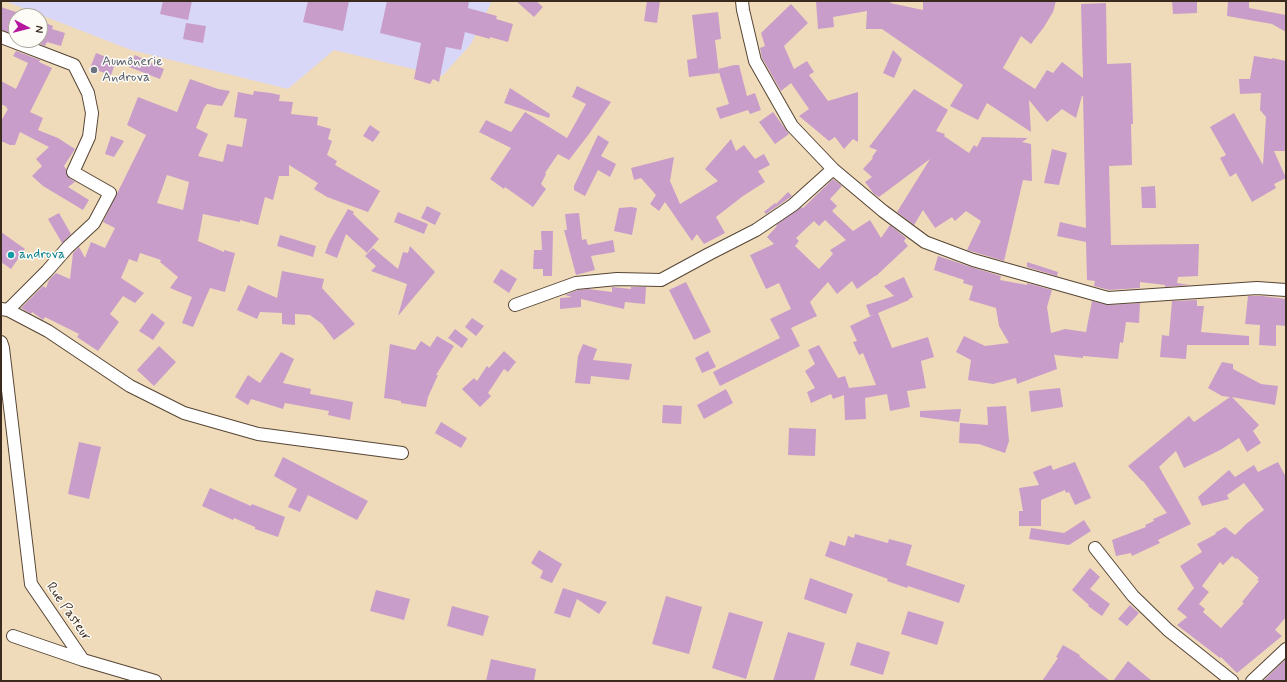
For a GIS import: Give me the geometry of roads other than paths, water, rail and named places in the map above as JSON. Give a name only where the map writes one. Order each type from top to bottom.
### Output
[{"type":"street","points":[[742,1],[755,61],[792,126],[833,169],[883,211],[925,242],[972,260],[1108,298],[1257,288],[1286,290]]},
{"type":"street","points":[[1,37],[74,65],[88,92],[92,113],[89,137],[73,172],[110,193],[94,223],[68,247],[47,271],[5,309],[48,331],[130,386],[184,413],[258,434],[402,453]]},
{"type":"street","points":[[515,305],[576,283],[617,279],[661,280],[756,230],[793,205],[833,169]]},
{"type":"street","name":"Rue Pasteur","points":[[1,342],[4,356],[31,584],[83,660]]},
{"type":"street","points":[[1095,548],[1133,596],[1168,630],[1232,681]]},
{"type":"street","points":[[13,636],[83,660],[155,681]]},
{"type":"street","points":[[1252,681],[1286,648]]},
{"type":"place","name":"Aumônerie Androva","points":[[94,70]]},
{"type":"place","name":"androva","points":[[11,255]]}]
